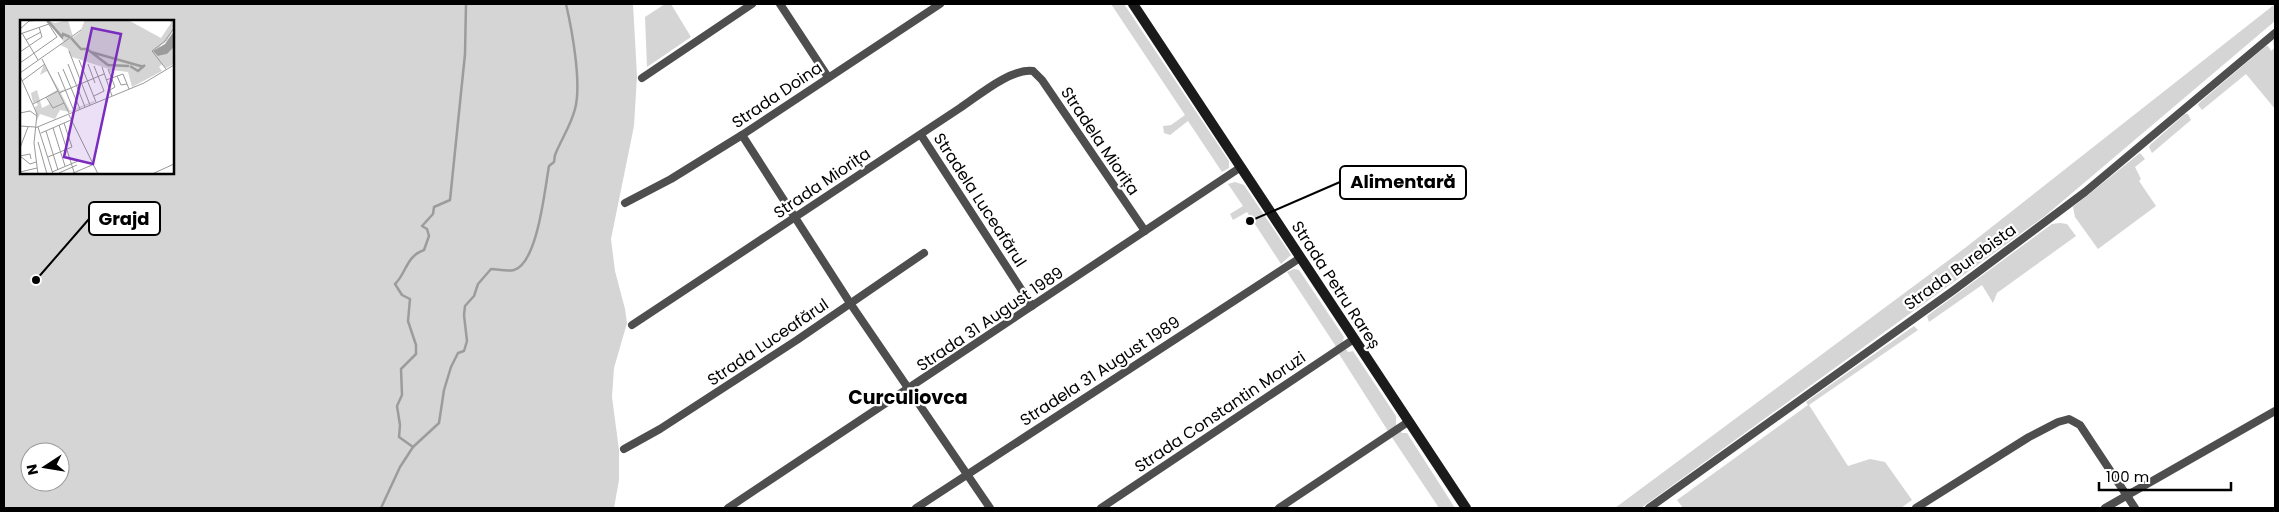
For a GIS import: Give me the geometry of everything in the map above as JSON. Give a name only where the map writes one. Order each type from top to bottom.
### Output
[{"type":"main road","name":"Strada Petru Rareș","points":[[1133,4],[1466,508]]},
{"type":"street","points":[[642,78],[752,4]]},
{"type":"street","points":[[780,4],[828,77]]},
{"type":"street","name":"Strada Doina","points":[[625,202],[671,179],[742,135],[940,4]]},
{"type":"street","name":"Strada Burebista","points":[[1649,508],[1954,290],[2085,192],[2275,33]]},
{"type":"street","name":"Strada Miorița","points":[[632,326],[1002,80],[1017,72],[1030,70]]},
{"type":"street","name":"Stradela Miorița","points":[[1030,70],[1036,73],[1042,80],[1145,231]]},
{"type":"street","points":[[742,135],[850,303],[990,508]]},
{"type":"street","name":"Stradela Luceafărul","points":[[920,135],[1032,306]]},
{"type":"street","name":"Strada 31 August 1989","points":[[728,508],[1241,167]]},
{"type":"street","name":"Strada Luceafărul","points":[[624,449],[660,429],[924,253]]},
{"type":"street","name":"Stradela 31 August 1989","points":[[916,508],[1300,258]]},
{"type":"street","name":"Strada Constantin Moruzi","points":[[1101,508],[1354,339]]},
{"type":"street","points":[[2105,508],[2275,411]]},
{"type":"street","points":[[1916,508],[2029,438],[2058,422],[2068,419],[2074,420],[2080,425],[2135,508]]},
{"type":"street","points":[[1279,508],[1408,422]]},
{"type":"shaded area","points":[[4,4],[633,4],[637,76],[634,126],[611,239],[615,271],[627,323],[614,368],[612,397],[619,450],[619,480],[614,508],[4,508]]},
{"type":"shaded area","points":[[665,4],[671,4],[691,37],[647,67],[645,17]]},
{"type":"shaded area","points":[[1111,4],[1124,4],[1229,161],[1229,168],[1222,172],[1188,121],[1170,135],[1164,133],[1163,126],[1171,125],[1185,115]]},
{"type":"shaded area","points":[[2275,4],[2275,21],[2045,216],[1641,508],[1615,508],[1965,248]]},
{"type":"shaded area","points":[[2275,39],[2275,109],[2246,74],[2202,110],[2198,105],[2199,103],[2266,46],[2271,51],[2274,48],[2273,41]]},
{"type":"shaded area","points":[[2185,114],[2188,114],[2191,120],[2152,153],[2150,145]]},
{"type":"shaded area","points":[[2140,153],[2145,159],[2135,167],[2141,179],[2139,181],[2156,206],[2098,249],[2075,217],[2073,207]]},
{"type":"shaded area","points":[[1235,182],[1244,185],[1291,255],[1281,264],[1247,212],[1233,220],[1230,214],[1243,206],[1228,184]]},
{"type":"shaded area","points":[[2052,224],[2067,224],[2076,236],[1997,293],[1993,303],[1982,285],[1929,322],[1927,316]]},
{"type":"shaded area","points":[[1294,269],[1299,270],[1344,337],[1342,344],[1337,348],[1287,272]]},
{"type":"shaded area","points":[[1914,326],[1918,330],[1809,405],[1848,466],[1870,459],[1885,462],[1912,500],[1901,508],[1683,508],[1677,500],[1808,405],[1806,402]]},
{"type":"shaded area","points":[[1346,349],[1348,352],[1353,351],[1396,416],[1396,426],[1388,431],[1339,354]]},
{"type":"shaded area","points":[[1399,430],[1402,433],[1407,433],[1455,508],[1439,508],[1391,436]]},
{"type":"waterway","points":[[413,447],[399,437],[400,425],[397,406],[402,395],[401,369],[416,354],[416,345],[408,321],[410,299],[402,295],[395,284],[413,256],[424,250],[429,236],[427,229],[422,226],[433,214],[434,207],[450,200],[465,54],[466,4]]},
{"type":"waterway","points":[[381,508],[400,467],[413,447],[439,423],[444,390],[451,367],[458,353],[464,351],[467,341],[464,315],[465,306],[474,296],[478,284],[491,269],[514,270],[522,264],[535,240],[549,166],[554,162],[555,155],[571,121],[577,98],[577,72],[566,4]]},
{"type":"place","name":"Alimentară","points":[[1250,221]]},
{"type":"place","name":"Grajd","points":[[36,280]]},
{"type":"district","name":"Curculiovca","points":[[908,397]]}]
